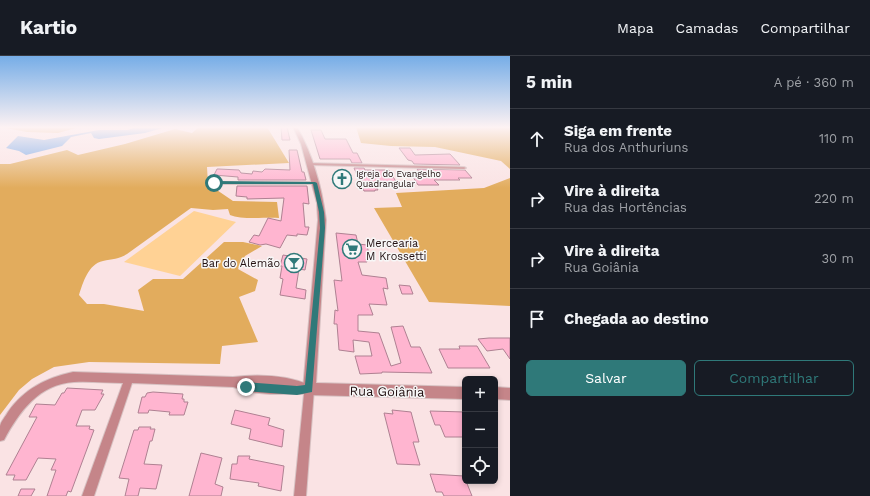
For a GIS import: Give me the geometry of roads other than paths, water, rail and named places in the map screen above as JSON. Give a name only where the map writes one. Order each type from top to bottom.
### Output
[{"type":"street","points":[[300,496],[322,228],[322,212],[305,148]]},
{"type":"street","points":[[310,164],[464,168]]},
{"type":"street","points":[[214,183],[315,183]]},
{"type":"street","name":"Rua Goiânia","points":[[0,436],[21,402],[34,392],[58,379],[73,377],[233,382],[246,387],[297,391],[309,389],[462,392]]},
{"type":"street","points":[[88,496],[129,379]]},
{"type":"street","points":[[498,393],[510,394]]},
{"type":"water","points":[[6,148],[56,148],[26,155],[19,151]]},
{"type":"place","name":"Igreja do Evangelho Quadrangular","points":[[342,179]]},
{"type":"place","name":"Mercearia M Krossetti","points":[[352,249]]},
{"type":"place","name":"Bar do Alemão","points":[[294,263]]}]
